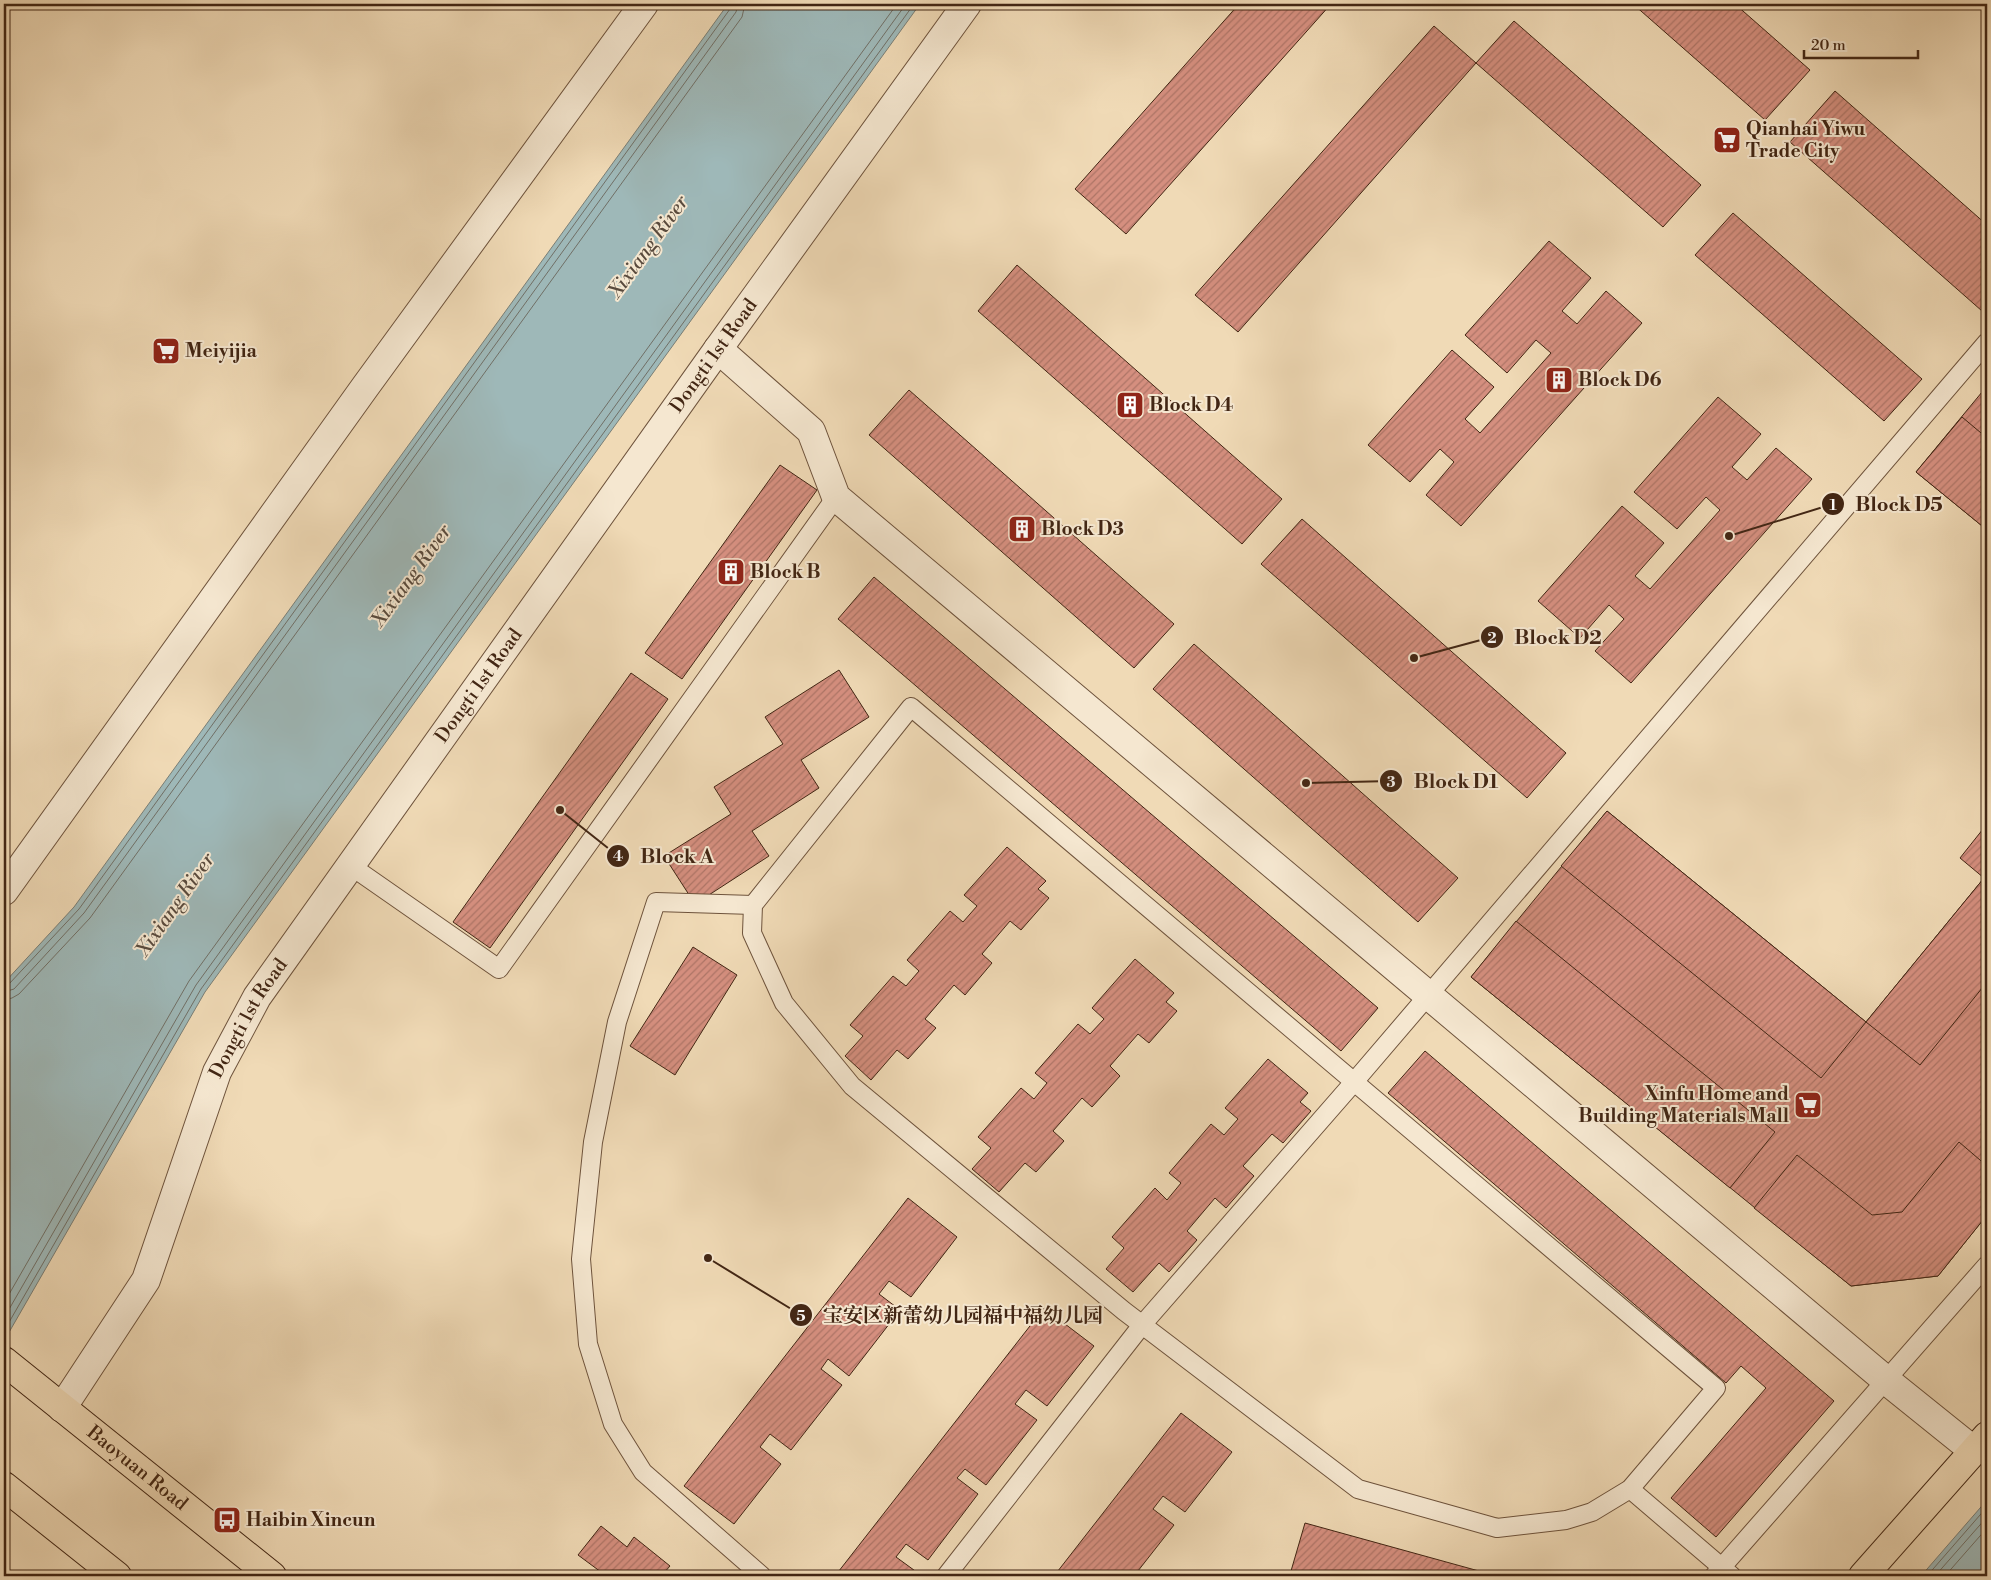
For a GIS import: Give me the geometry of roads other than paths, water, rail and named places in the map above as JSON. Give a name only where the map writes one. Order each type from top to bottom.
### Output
[{"type":"main road","name":"Baoyuan Road","points":[[4,1361],[272,1576]]},
{"type":"main road","points":[[1863,1576],[1981,1444]]},
{"type":"main road","points":[[4,1486],[117,1576]]},
{"type":"street","points":[[4,891],[359,395],[644,4]]},
{"type":"street","name":"Dongti 1st Road","points":[[62,1408],[146,1280],[218,1072],[257,997],[718,349],[967,4]]},
{"type":"street","points":[[718,349],[811,431],[836,497],[1887,1381],[1981,1444]]},
{"type":"lane","points":[[946,1576],[1142,1325],[1354,1082],[1987,342]]},
{"type":"lane","points":[[351,866],[499,969],[836,497]]},
{"type":"lane","points":[[911,707],[1354,1082],[1716,1388],[1630,1490],[1592,1512],[1566,1520],[1497,1528],[1358,1489],[1142,1325],[852,1086],[784,1003],[752,933],[753,905],[911,707]]},
{"type":"lane","points":[[753,905],[656,902],[617,1022],[593,1142],[581,1259],[588,1344],[613,1424],[643,1472],[762,1576]]},
{"type":"lane","points":[[1630,1490],[1722,1573],[1987,1265]]},
{"type":"water","name":"Xixiang River","points":[[728,4],[920,4],[205,992],[4,1341],[4,983],[74,907]]},
{"type":"water","points":[[1987,1500],[1987,1576],[1921,1576]]},
{"type":"place","name":"Qianhai Yiwu Trade City","points":[[1727,140]]},
{"type":"place","name":"Meiyijia","points":[[166,351]]},
{"type":"place","name":"Block D6","points":[[1559,380]]},
{"type":"place","name":"Block D4","points":[[1130,405]]},
{"type":"place","name":"Block D3","points":[[1022,529]]},
{"type":"place","name":"Block D5","points":[[1729,536]]},
{"type":"place","name":"Block B","points":[[731,572]]},
{"type":"place","name":"Block D2","points":[[1414,658]]},
{"type":"place","name":"Block D1","points":[[1306,783]]},
{"type":"place","name":"Block A","points":[[560,810]]},
{"type":"place","name":"Xinfu Home and Building Materials Mall","points":[[1808,1105]]},
{"type":"place","name":"宝安区新蕾幼儿园福中福幼儿园","points":[[708,1258]]},
{"type":"place","name":"Haibin Xincun","points":[[227,1520]]}]
